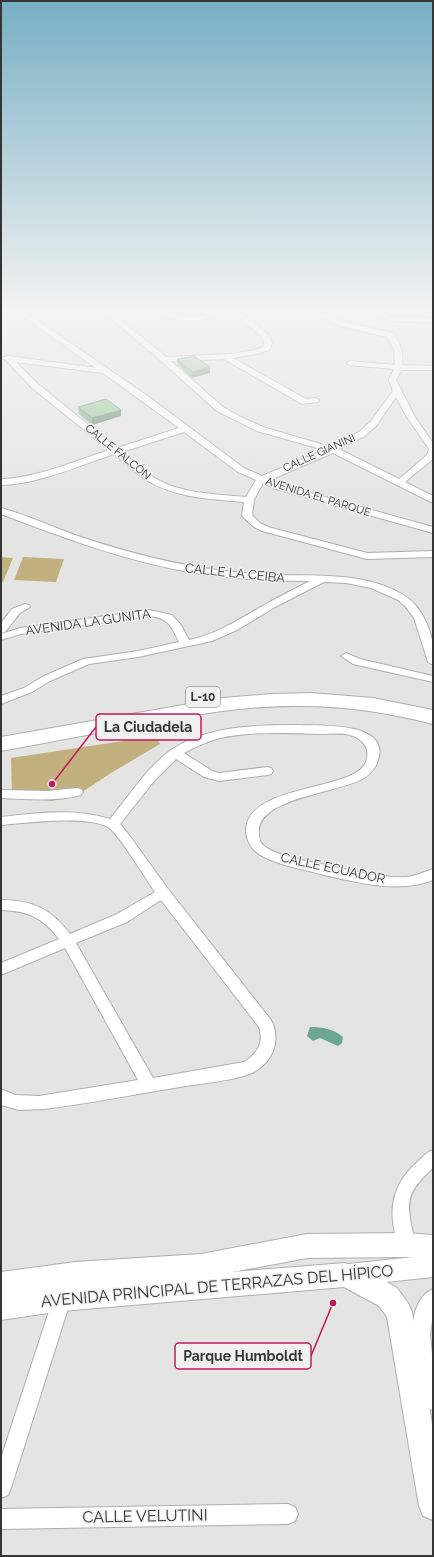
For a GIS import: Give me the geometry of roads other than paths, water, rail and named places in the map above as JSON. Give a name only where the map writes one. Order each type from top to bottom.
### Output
[{"type":"highway","name":"L-10","points":[[1,732],[170,702],[260,691],[330,691],[350,693],[408,707],[433,717]]},
{"type":"highway","name":"L-10","points":[[1,744],[184,710],[250,701],[322,700],[372,705],[433,708]]},
{"type":"main road","name":"AVENIDA PRINCIPAL DE TERRAZAS DEL HÍPICO","points":[[1,1284],[75,1274],[201,1266],[307,1246],[408,1245],[433,1247]]},
{"type":"main road","name":"AVENIDA PRINCIPAL DE TERRAZAS DEL HÍPICO","points":[[1,1307],[62,1299],[345,1275]]},
{"type":"main road","points":[[345,1275],[388,1297],[399,1312],[433,1506]]},
{"type":"street","name":"CALLE FALCÓN","points":[[29,381],[150,479],[168,488],[249,500]]},
{"type":"street","name":"AVENIDA EL PARQUE","points":[[118,381],[142,396],[184,429],[241,470],[261,480],[280,487],[433,530]]},
{"type":"street","points":[[188,381],[211,402],[229,414],[273,433],[332,450],[433,500]]},
{"type":"street","points":[[267,381],[305,402],[315,400]]},
{"type":"street","points":[[393,381],[410,417],[433,449],[431,456],[399,483]]},
{"type":"street","name":"CALLE GIANINI","points":[[261,480],[353,440],[368,429],[397,391]]},
{"type":"street","points":[[1,482],[12,482],[37,476],[184,429]]},
{"type":"street","points":[[261,480],[249,500],[247,516],[257,525],[265,529],[367,556],[433,554]]},
{"type":"street","name":"CALLE LA CEIBA","points":[[1,511],[46,528],[114,550],[174,566],[217,573],[287,578],[345,579],[367,584],[402,598],[415,611],[433,662]]},
{"type":"street","points":[[1,700],[28,690],[46,679],[87,662],[138,654],[208,639],[325,578]]},
{"type":"street","points":[[20,631],[4,626],[16,611],[24,607]]},
{"type":"street","name":"AVENIDA LA GUNITA","points":[[1,637],[20,631],[158,613],[171,618],[185,643]]},
{"type":"street","points":[[346,656],[357,662],[433,679]]},
{"type":"street","name":"CALLE ECUADOR","points":[[113,824],[161,766],[175,753],[199,742],[222,734],[249,731],[302,729],[352,732],[361,735],[368,740],[374,752],[371,765],[366,772],[348,781],[287,798],[266,809],[255,820],[252,834],[257,846],[268,854],[283,859],[355,875],[403,882],[433,874]]},
{"type":"street","points":[[175,753],[208,774],[218,777],[267,771]]},
{"type":"street","points":[[1,794],[46,796],[77,792]]},
{"type":"street","points":[[1,821],[54,816],[96,819],[113,824],[125,838],[164,893],[266,1024],[270,1042],[267,1051],[260,1060],[248,1068],[109,1093],[31,1103],[4,1099],[1,1096]]},
{"type":"street","points":[[1,969],[95,928],[122,918],[164,893]]},
{"type":"street","points":[[1,905],[15,904],[28,907],[42,913],[55,923],[68,941],[149,1085]]},
{"type":"street","points":[[408,1245],[401,1218],[400,1200],[407,1184],[433,1157]]},
{"type":"street","name":"AVENIDA PRINCIPAL DE TERRAZAS DEL HÍPICO","points":[[345,1275],[433,1266]]},
{"type":"street","points":[[433,1298],[427,1305],[423,1318],[421,1341],[433,1401]]},
{"type":"street","points":[[1,1488],[62,1299]]},
{"type":"street","name":"CALLE VELUTINI","points":[[1,1519],[288,1514]]},
{"type":"place","name":"La Ciudadela","points":[[52,784]]},
{"type":"place","name":"Parque Humboldt","points":[[333,1303]]}]
